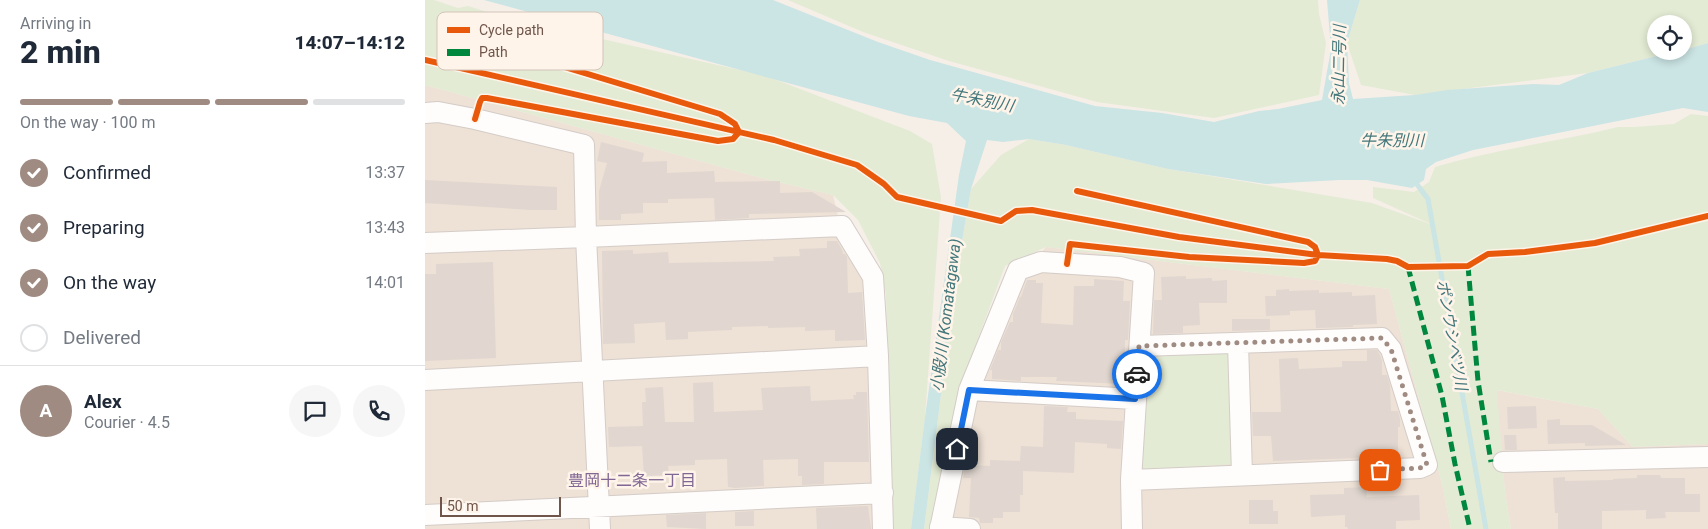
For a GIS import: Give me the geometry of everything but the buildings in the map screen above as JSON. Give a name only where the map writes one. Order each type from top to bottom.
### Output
[{"type":"street","points":[[425,113],[438,112],[584,145],[591,371],[600,529]]},
{"type":"street","points":[[425,243],[842,226],[873,278],[878,356],[883,529]]},
{"type":"street","points":[[970,529],[940,528],[969,390],[1018,270],[1041,262],[1120,267],[1144,273],[1131,480],[1132,529]]},
{"type":"street","points":[[1131,480],[1420,468],[1427,465],[1391,349],[1382,338],[1139,346]]},
{"type":"street","points":[[1239,343],[1242,475]]},
{"type":"street","points":[[425,380],[878,356]]},
{"type":"street","points":[[969,390],[1135,399]]},
{"type":"street","points":[[1503,462],[1708,457]]},
{"type":"street","points":[[425,515],[883,493]]},
{"type":"shaded area","points":[[425,85],[765,179],[833,195],[842,234],[866,279],[876,529],[425,529]]},
{"type":"shaded area","points":[[1046,247],[1389,289],[1442,484],[1451,529],[949,529],[961,450],[991,344],[1020,276]]},
{"type":"shaded area","points":[[1496,390],[1598,409],[1633,447],[1708,444],[1708,529],[1511,529],[1505,492]]},
{"type":"green space","points":[[425,0],[434,0],[458,8],[468,6],[487,12],[437,12],[437,70],[603,70],[603,39],[766,76],[910,131],[932,144],[941,197],[925,417],[911,529],[892,529],[886,295],[880,263],[858,220],[833,195],[765,179],[425,85]]},
{"type":"green space","points":[[788,0],[1318,0],[1319,14],[1326,43],[1319,95],[1214,118],[1097,102],[949,61],[863,32]]},
{"type":"green space","points":[[1360,0],[1708,0],[1708,43],[1692,48],[1692,15],[1647,15],[1647,58],[1588,73],[1415,95],[1361,85],[1347,43]]},
{"type":"green space","points":[[1691,114],[1708,116],[1708,444],[1633,447],[1598,409],[1497,390],[1505,492],[1511,529],[1451,529],[1442,484],[1389,289],[1046,247],[1005,266],[970,360],[945,469],[935,529],[924,529],[956,276],[971,189],[1001,155],[1029,139],[1066,145],[1168,169],[1372,203],[1433,225],[1373,198],[1373,187],[1414,192],[1429,182],[1435,167],[1480,155],[1618,127],[1674,124]]},
{"type":"green space","points":[[1233,353],[1235,464],[1141,470],[1149,356]]},
{"type":"water","name":"牛朱別川","points":[[484,0],[773,0],[878,42],[930,60],[1095,106],[1162,113],[1214,122],[1259,111],[1322,100],[1331,49],[1327,0],[1360,0],[1347,43],[1349,83],[1353,99],[1533,84],[1559,85],[1588,73],[1647,58],[1647,60],[1692,60],[1692,48],[1708,43],[1708,112],[1683,108],[1473,150],[1436,162],[1426,169],[1424,180],[1412,188],[1367,180],[1266,184],[1168,169],[1066,145],[1029,139],[1003,142],[987,140],[971,189],[956,276],[924,529],[911,529],[959,175],[966,141],[947,123],[909,116],[603,32],[603,12],[528,12]]},
{"type":"waterway","name":"ポンウシベツ川","points":[[1412,182],[1416,183],[1428,199],[1486,529]]},
{"type":"marked path","points":[[1468,266],[1478,381],[1491,462]]},
{"type":"marked path","points":[[1408,267],[1442,396],[1470,529]]},
{"type":"cycle path","points":[[425,60],[437,63]]},
{"type":"cycle path","points":[[469,70],[774,140],[857,165],[884,184],[897,197],[1001,221],[1016,211],[1032,210],[1179,237],[1318,255],[1387,259],[1397,261],[1408,267],[1468,266],[1488,254],[1525,252],[1595,243],[1708,216]]},
{"type":"cycle path","points":[[475,119],[482,98],[487,98],[718,141],[733,139],[739,132],[735,124],[720,114],[574,70]]},
{"type":"cycle path","points":[[1067,264],[1070,244],[1189,257],[1304,263],[1315,261],[1318,255],[1315,247],[1308,242],[1077,191]]},
{"type":"way so far","points":[[1137,374],[1139,346],[1382,338],[1391,349],[1427,465],[1420,468],[1380,470]]},
{"type":"district","name":"豊岡十二条一丁目","points":[[632,480]]},
{"type":"route","points":[[957,449],[969,390],[1135,399],[1137,374]]},
{"type":"water label","name":"永山二号川","points":[[1339,65]]},
{"type":"water label","name":"小股川 (Komatagawa)","points":[[946,315]]}]
